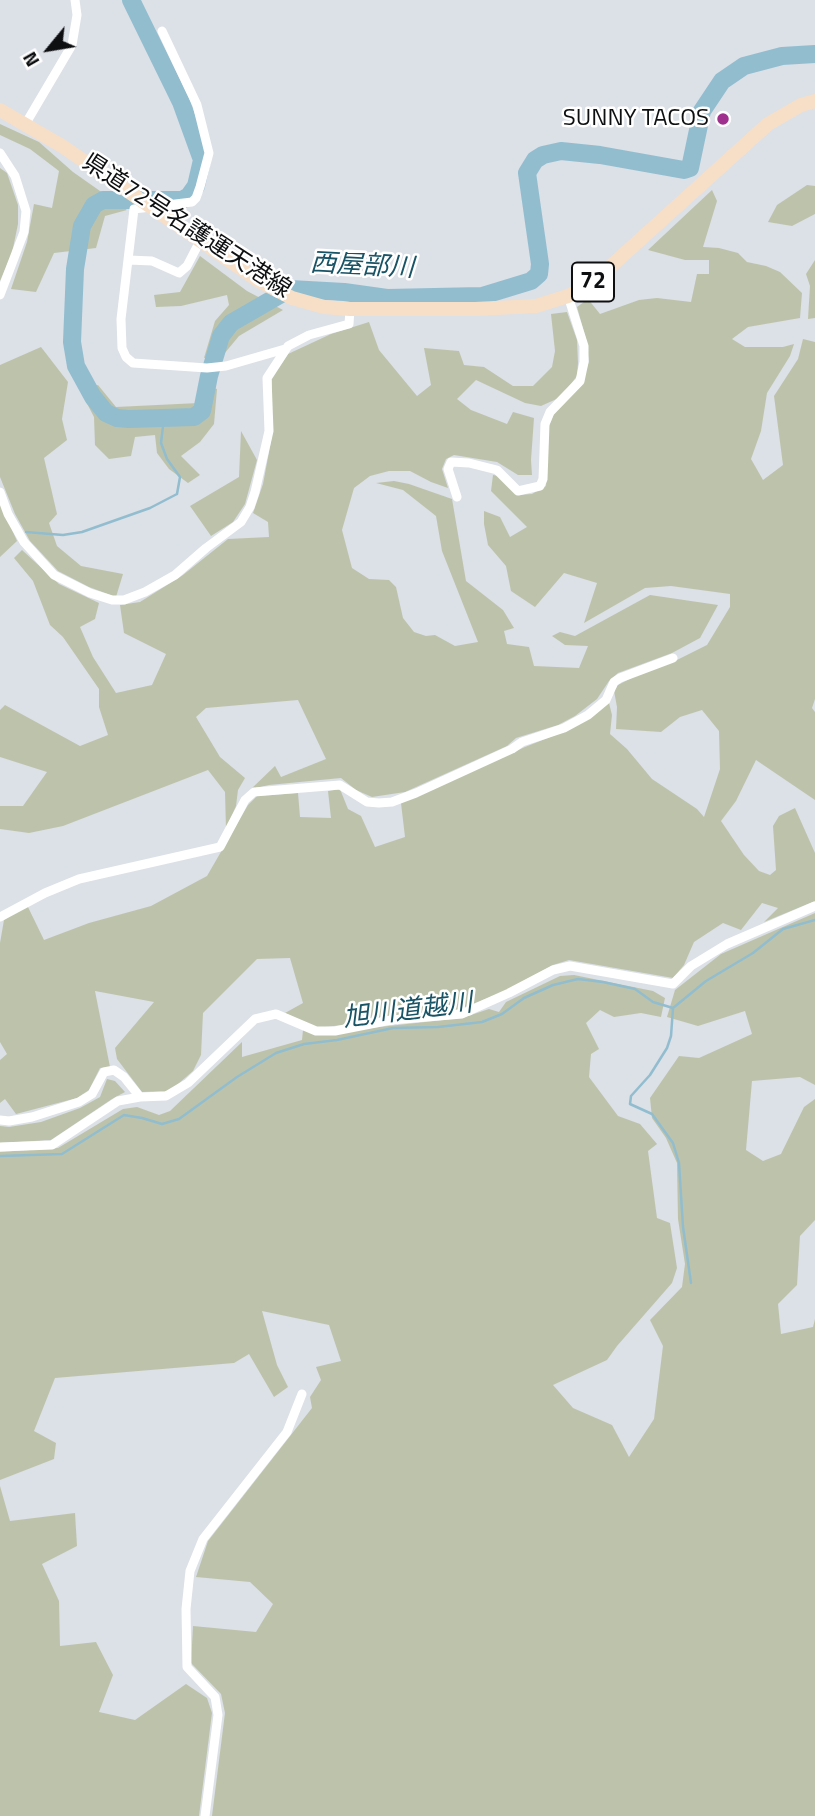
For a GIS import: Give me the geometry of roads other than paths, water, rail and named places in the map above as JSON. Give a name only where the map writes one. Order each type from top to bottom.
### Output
[{"type":"main road","name":"県道72号名護運天港線","points":[[0,110],[62,146],[259,281],[292,298],[310,304],[350,309],[475,309],[544,304],[590,285],[768,124],[791,110],[815,101]]},
{"type":"street","points":[[26,123],[72,45],[77,15],[75,0]]},
{"type":"street","points":[[162,32],[197,105],[209,153],[200,187],[192,202],[134,209],[120,335],[126,357],[133,363],[147,365],[207,368],[226,366],[285,349],[309,335],[349,324],[350,309]]},
{"type":"street","points":[[0,153],[15,176],[26,211],[24,232],[0,295]]},
{"type":"street","points":[[129,260],[152,261],[179,273],[187,266],[200,241]]},
{"type":"street","points":[[457,497],[448,469],[451,462],[497,470],[518,491],[540,486],[543,479],[545,424],[550,412],[580,381],[584,362],[584,346],[568,296]]},
{"type":"street","points":[[0,492],[8,514],[24,542],[54,575],[90,593],[112,600],[124,600],[145,592],[175,575],[241,522],[250,507],[269,431],[267,378],[285,349]]},
{"type":"street","points":[[0,917],[45,893],[79,879],[220,847],[245,800],[254,792],[340,785],[367,802],[379,803],[392,802],[416,793],[522,742],[564,728],[588,715],[606,700],[614,682],[620,678],[673,657]]},
{"type":"street","points":[[0,1147],[52,1145],[118,1101],[166,1096],[188,1083],[255,1019],[276,1014],[316,1031],[335,1031],[391,1020],[462,1014],[553,970],[569,966],[673,984],[691,966],[727,944],[815,906]]},
{"type":"street","points":[[0,1120],[32,1117],[79,1102],[92,1094],[104,1072],[114,1070],[124,1077],[140,1097]]},
{"type":"street","points":[[205,1816],[218,1716],[215,1698],[187,1667],[186,1609],[190,1571],[203,1539],[287,1432],[302,1394]]},
{"type":"waterway","name":"西屋部川","points":[[131,0],[181,102],[202,160],[196,186],[189,196],[182,200],[103,200],[94,205],[82,226],[75,269],[72,342],[76,366],[93,397],[106,413],[129,419],[194,417],[202,411],[221,336],[231,323],[290,289],[387,298],[482,296],[531,281],[539,274],[540,264],[527,173],[535,160],[543,155],[561,151],[684,170],[690,168],[702,111],[722,81],[744,66],[782,56],[815,54]]},
{"type":"waterway","points":[[26,532],[63,535],[82,532],[150,508],[177,494],[180,477],[167,459],[161,443],[164,418]]},
{"type":"waterway","name":"旭川道越川","points":[[0,1156],[62,1154],[124,1115],[162,1124],[179,1119],[276,1053],[304,1044],[393,1028],[482,1022],[502,1014],[524,998],[553,985],[578,979],[635,989],[653,1002],[673,1008],[706,981],[753,953],[783,929],[815,920]]},
{"type":"waterway","points":[[673,1008],[671,1036],[667,1048],[650,1075],[631,1096],[630,1104],[652,1114],[673,1143],[679,1163],[683,1227],[691,1283]]},
{"type":"place","name":"SUNNY TACOS","points":[[723,119]]}]
